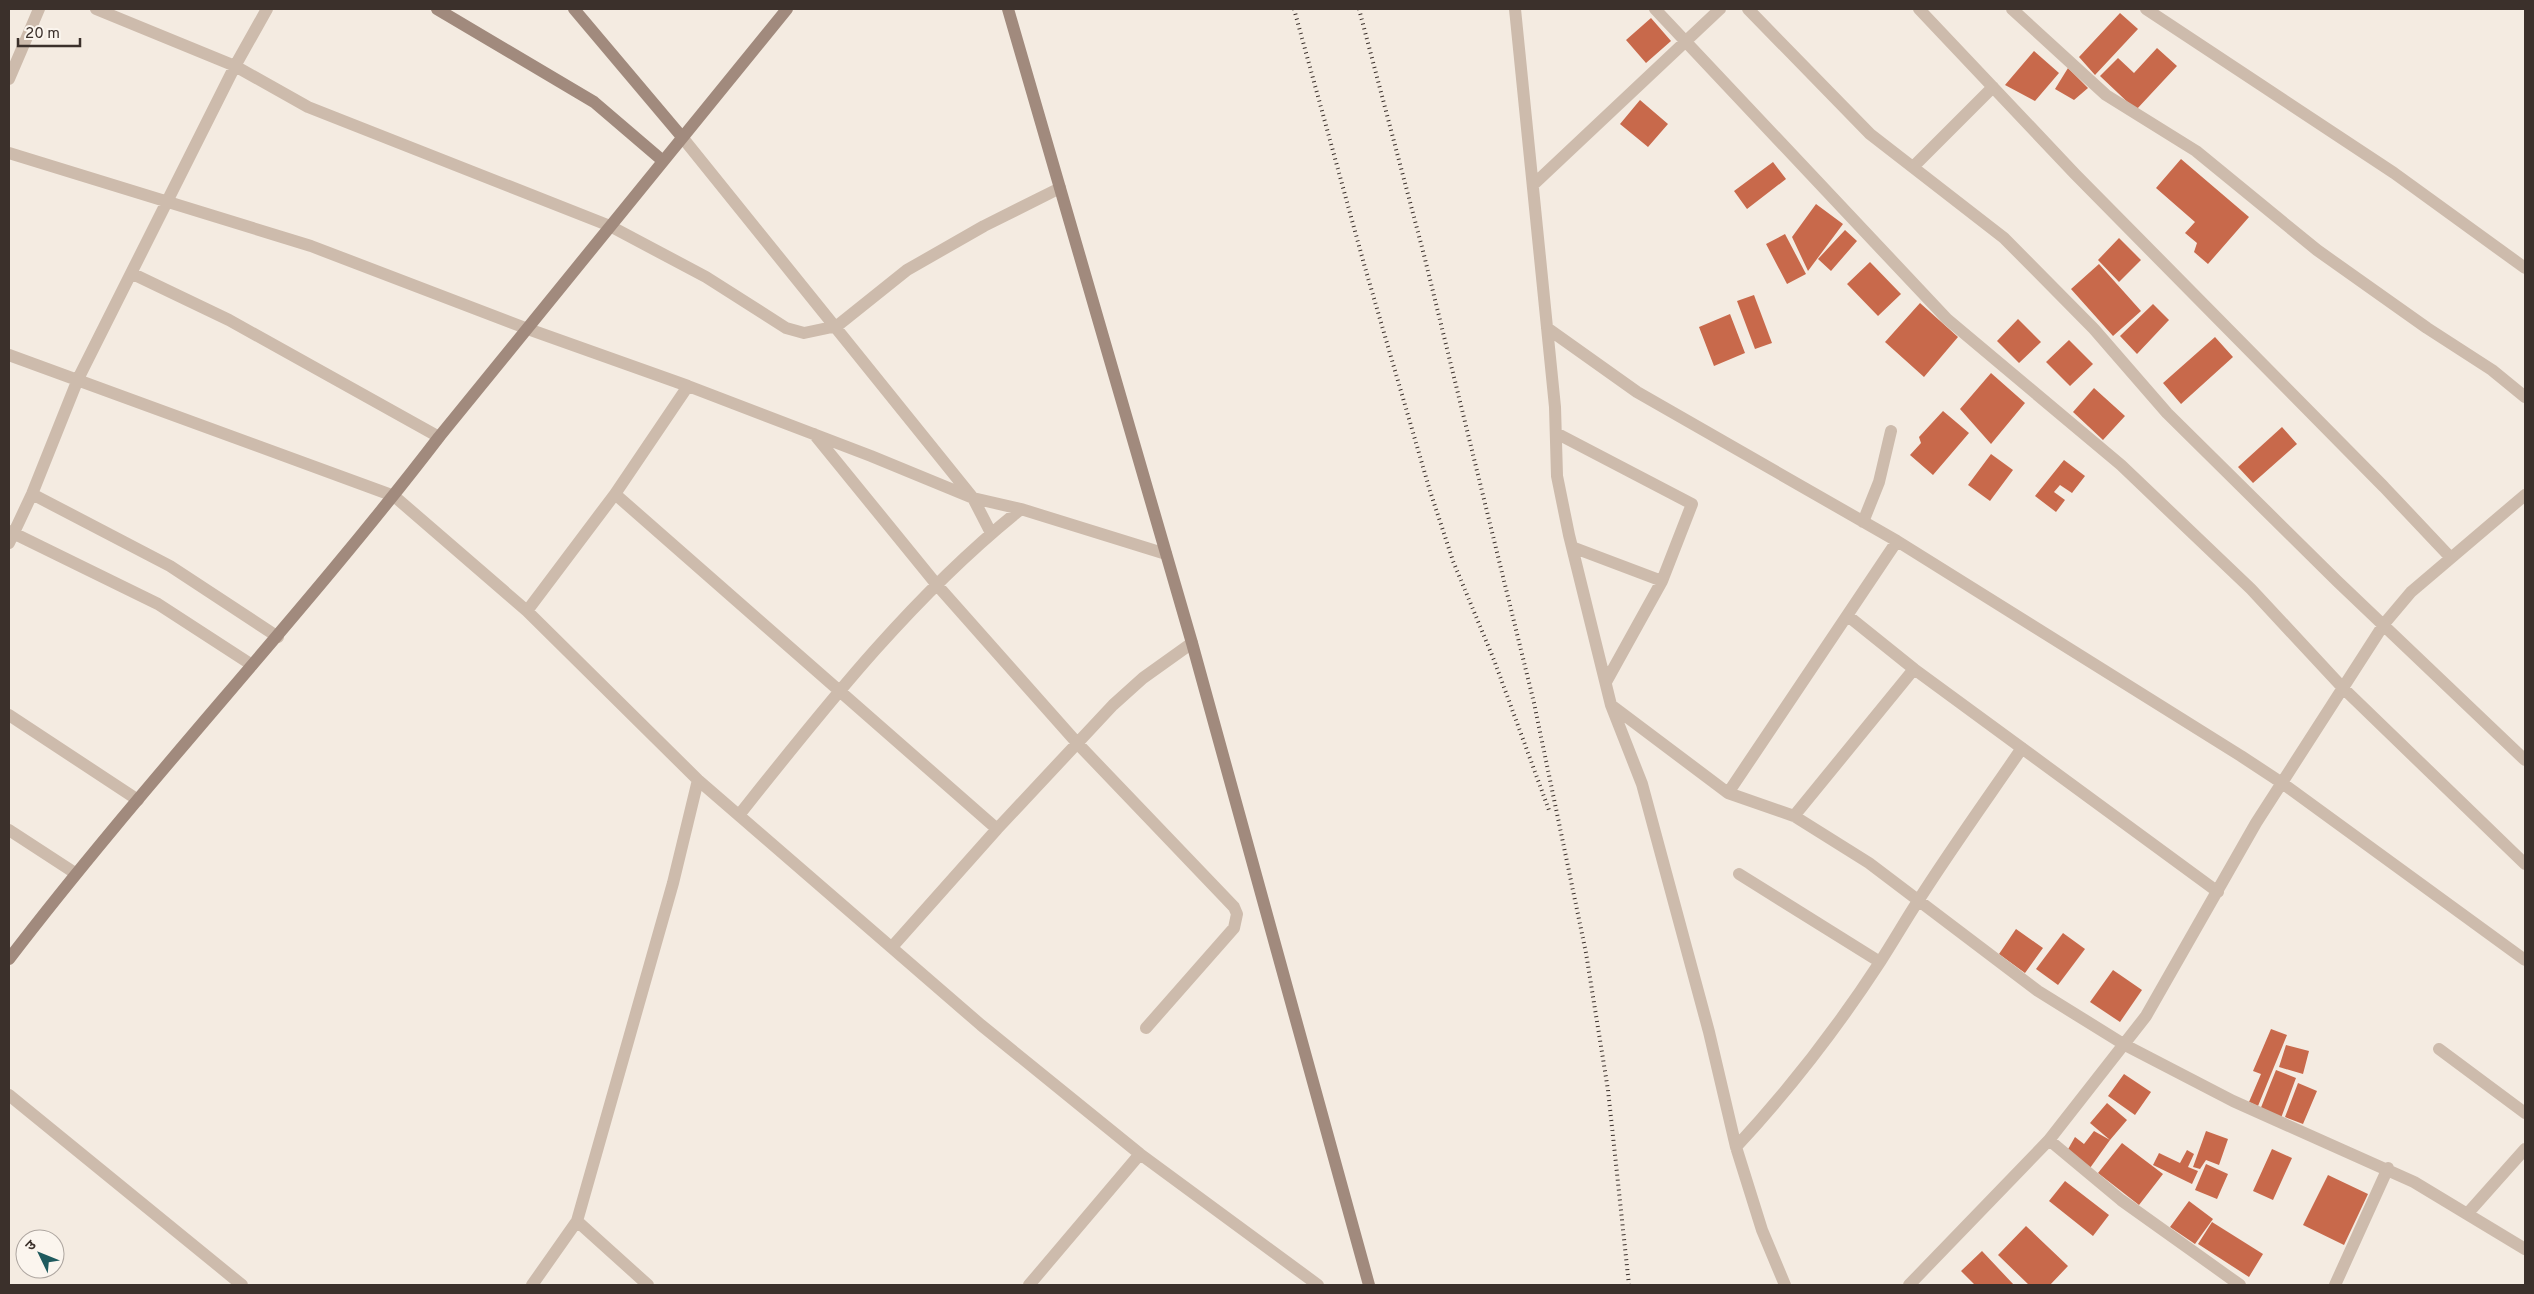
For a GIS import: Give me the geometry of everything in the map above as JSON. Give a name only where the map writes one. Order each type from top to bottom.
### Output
[{"type":"street","points":[[9,79],[39,9]]},
{"type":"street","points":[[96,9],[235,66],[308,107],[610,226],[706,277],[786,328],[804,333],[837,326],[907,270],[990,223],[1060,188]]},
{"type":"street","points":[[252,665],[158,604],[10,535],[32,494],[78,379],[169,201],[235,66],[267,9]]},
{"type":"street","points":[[437,9],[594,102],[663,161]]},
{"type":"street","points":[[574,9],[837,326],[973,498],[991,533]]},
{"type":"street","points":[[9,959],[75,872],[278,637],[394,496],[439,437],[787,9]]},
{"type":"street","points":[[1008,9],[1192,643],[1369,1285]]},
{"type":"street","points":[[1516,9],[1532,185],[1548,328],[1556,433],[1557,476],[1572,547],[1611,705],[1642,784],[1709,1032],[1736,1147],[1762,1230],[1785,1285]]},
{"type":"street","points":[[1655,9],[1947,319],[2128,472],[2251,589],[2343,688],[2525,864]]},
{"type":"street","points":[[1532,185],[1720,9]]},
{"type":"street","points":[[1748,9],[1870,134],[2004,238],[2094,329],[2167,413],[2525,760]]},
{"type":"street","points":[[1919,9],[2075,174],[2377,480],[2451,558]]},
{"type":"street","points":[[2012,9],[2106,95],[2196,151],[2317,250],[2426,328],[2492,370],[2525,397]]},
{"type":"street","points":[[2146,9],[2394,173],[2525,268]]},
{"type":"street","points":[[1913,167],[1993,87]]},
{"type":"street","points":[[9,153],[311,246],[528,329],[688,386],[973,498],[1021,509],[1166,554]]},
{"type":"street","points":[[132,274],[229,320],[439,437]]},
{"type":"street","points":[[1548,328],[1637,392],[1897,541],[1995,600],[2282,783],[2525,960]]},
{"type":"street","points":[[9,355],[394,496],[527,611],[698,780],[981,1025],[1140,1154],[1318,1285]]},
{"type":"street","points":[[527,611],[615,494],[688,386]]},
{"type":"street","points":[[1863,522],[1879,482],[1891,431]]},
{"type":"street","points":[[1556,433],[1692,504],[1662,581],[1606,682]]},
{"type":"street","points":[[814,434],[937,585],[1078,744],[1219,889],[1234,907],[1237,914],[1234,928],[1146,1028]]},
{"type":"street","points":[[32,494],[170,566],[278,637]]},
{"type":"street","points":[[615,494],[840,689],[997,830]]},
{"type":"street","points":[[1909,1285],[2049,1140],[2146,1016],[2256,823],[2384,624],[2411,592],[2523,502]]},
{"type":"street","points":[[739,815],[840,689],[937,585],[991,533],[1021,509]]},
{"type":"street","points":[[1728,793],[1897,541]]},
{"type":"street","points":[[1572,547],[1662,581]]},
{"type":"street","points":[[1848,616],[1914,669],[2218,892]]},
{"type":"street","points":[[892,947],[1113,705],[1143,678],[1192,643]]},
{"type":"street","points":[[1794,816],[1914,669]]},
{"type":"street","points":[[1611,705],[1728,793],[1794,816],[1869,863],[2038,991],[2125,1045],[2233,1101],[2388,1168],[2468,1213],[2525,1249]]},
{"type":"street","points":[[9,715],[138,800]]},
{"type":"street","points":[[1736,1147],[1764,1116],[1818,1049],[1880,962],[1918,900],[2022,748]]},
{"type":"street","points":[[536,1284],[577,1222],[673,883],[698,780]]},
{"type":"street","points":[[9,830],[75,872]]},
{"type":"street","points":[[1739,874],[1880,962]]},
{"type":"street","points":[[2439,1049],[2525,1113]]},
{"type":"street","points":[[9,1095],[242,1285]]},
{"type":"street","points":[[2049,1140],[2121,1200],[2239,1285]]},
{"type":"street","points":[[2468,1213],[2525,1149]]},
{"type":"street","points":[[1029,1285],[1140,1154]]},
{"type":"street","points":[[2335,1285],[2388,1168]]},
{"type":"street","points":[[577,1222],[648,1285]]},
{"type":"building","points":[[2120,13],[2138,29],[2095,75],[2079,57]]},
{"type":"building","points":[[1651,18],[1671,41],[1646,63],[1626,40]]},
{"type":"building","points":[[2157,48],[2177,66],[2136,110],[2100,76],[2118,58],[2134,73]]},
{"type":"building","points":[[2034,51],[2059,73],[2035,101],[2005,85]]},
{"type":"building","points":[[2068,68],[2088,88],[2074,100],[2055,89]]},
{"type":"building","points":[[1640,100],[1668,124],[1648,147],[1620,124]]},
{"type":"building","points":[[2181,159],[2249,217],[2208,264],[2194,252],[2197,243],[2185,233],[2195,222],[2156,188]]},
{"type":"building","points":[[1773,162],[1786,179],[1747,209],[1734,191]]},
{"type":"building","points":[[1816,204],[1843,224],[1808,271],[1792,237]]},
{"type":"building","points":[[1845,230],[1857,241],[1831,271],[1818,259]]},
{"type":"building","points":[[1785,234],[1806,274],[1787,284],[1766,244]]},
{"type":"building","points":[[2119,238],[2141,260],[2119,282],[2098,260]]},
{"type":"building","points":[[1870,262],[1901,294],[1878,316],[1847,284]]},
{"type":"building","points":[[2099,264],[2141,311],[2113,336],[2071,289]]},
{"type":"building","points":[[1754,295],[1772,343],[1755,349],[1737,301]]},
{"type":"building","points":[[1920,303],[1958,337],[1924,377],[1885,342]]},
{"type":"building","points":[[2153,304],[2169,320],[2137,354],[2120,336]]},
{"type":"building","points":[[1730,314],[1745,353],[1714,366],[1699,327]]},
{"type":"building","points":[[2018,319],[2041,342],[2019,363],[1997,341]]},
{"type":"building","points":[[2215,337],[2233,357],[2181,404],[2163,383]]},
{"type":"building","points":[[2069,340],[2093,364],[2070,386],[2046,362]]},
{"type":"building","points":[[1991,373],[2025,403],[1991,444],[1960,409]]},
{"type":"building","points":[[2094,388],[2125,416],[2103,440],[2073,412]]},
{"type":"building","points":[[1943,411],[1969,433],[1933,475],[1910,455],[1921,443],[1919,437]]},
{"type":"building","points":[[2282,427],[2297,444],[2253,483],[2238,467]]},
{"type":"building","points":[[1991,454],[2013,470],[1990,501],[1968,485]]},
{"type":"building","points":[[2064,460],[2085,476],[2072,493],[2060,485],[2054,492],[2065,500],[2056,512],[2035,496]]},
{"type":"building","points":[[2016,929],[2043,948],[2025,973],[1999,954]]},
{"type":"building","points":[[2063,933],[2085,949],[2058,985],[2036,969]]},
{"type":"building","points":[[2113,970],[2142,990],[2120,1022],[2090,1002]]},
{"type":"building","points":[[2271,1029],[2287,1035],[2258,1106],[2249,1102],[2261,1074],[2253,1071]]},
{"type":"building","points":[[2286,1045],[2309,1051],[2303,1074],[2279,1067]]},
{"type":"building","points":[[2276,1070],[2296,1078],[2281,1118],[2260,1110]]},
{"type":"building","points":[[2124,1074],[2151,1092],[2135,1115],[2108,1096]]},
{"type":"building","points":[[2298,1083],[2317,1091],[2303,1124],[2285,1117]]},
{"type":"building","points":[[2107,1103],[2127,1120],[2110,1140],[2090,1123]]},
{"type":"building","points":[[2094,1131],[2110,1140],[2090,1168],[2067,1151],[2075,1137],[2084,1144]]},
{"type":"building","points":[[2206,1131],[2228,1139],[2219,1165],[2206,1160],[2200,1169],[2193,1167]]},
{"type":"building","points":[[2122,1143],[2163,1174],[2139,1205],[2098,1173]]},
{"type":"building","points":[[2272,1149],[2292,1158],[2273,1200],[2253,1191]]},
{"type":"building","points":[[2187,1150],[2194,1154],[2188,1167],[2198,1171],[2192,1184],[2153,1165],[2159,1153],[2180,1163]]},
{"type":"building","points":[[2206,1164],[2228,1174],[2217,1199],[2195,1190]]},
{"type":"building","points":[[2328,1175],[2368,1194],[2344,1245],[2303,1225]]},
{"type":"building","points":[[2065,1181],[2109,1215],[2093,1236],[2049,1201]]},
{"type":"building","points":[[2189,1201],[2213,1219],[2195,1244],[2170,1227]]},
{"type":"building","points":[[2212,1222],[2263,1254],[2249,1277],[2198,1244]]},
{"type":"building","points":[[2026,1226],[2068,1266],[2050,1285],[2029,1285],[1998,1255]]},
{"type":"building","points":[[1982,1251],[2014,1285],[1975,1285],[1961,1271]]},
{"type":"railway","points":[[1294,9],[1364,264],[1430,491],[1453,561],[1494,660],[1550,813]]},
{"type":"railway","points":[[1359,9],[1424,255],[1534,703],[1586,953],[1608,1090],[1629,1285]]}]
